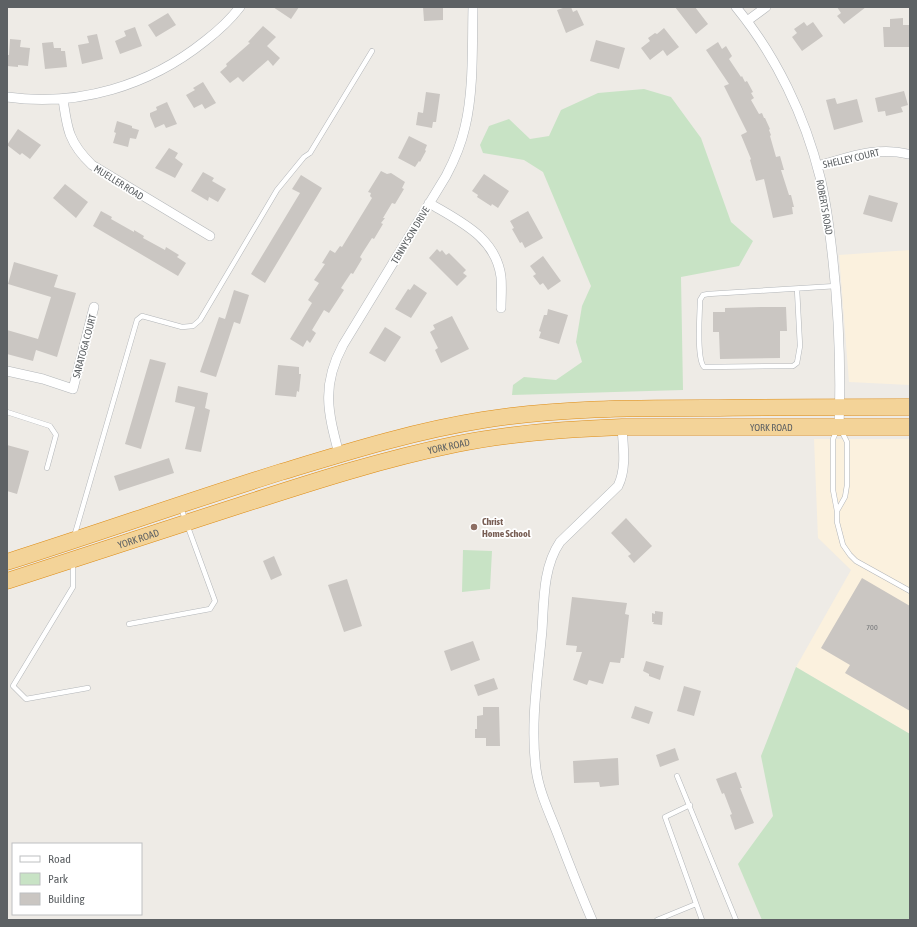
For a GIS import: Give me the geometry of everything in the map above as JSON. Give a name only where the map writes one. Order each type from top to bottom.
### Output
[{"type":"highway","name":"YORK ROAD","points":[[7,562],[339,454],[451,425],[514,416],[575,410],[624,408],[910,407]]},
{"type":"highway","name":"YORK ROAD","points":[[7,581],[317,480],[387,460],[459,443],[576,428],[910,427]]},
{"type":"street","points":[[7,97],[63,99],[99,94],[143,80],[167,67],[193,50],[217,31],[240,7]]},
{"type":"street","name":"TENNYSON DRIVE","points":[[339,454],[330,419],[328,398],[332,369],[342,345],[452,164],[465,126],[470,100],[473,7]]},
{"type":"street","name":"ROBERTS ROAD","points":[[736,7],[747,21],[772,60],[789,92],[799,114],[817,166],[825,202],[836,286],[840,407],[839,427]]},
{"type":"street","points":[[747,21],[766,7]]},
{"type":"street","name":"MUELLER ROAD","points":[[63,99],[67,126],[72,140],[80,154],[92,165],[210,236]]},
{"type":"street","name":"SHELLEY COURT","points":[[817,166],[872,152],[890,151],[908,154]]},
{"type":"street","points":[[429,203],[469,226],[481,236],[487,244],[499,267],[501,277],[501,308]]},
{"type":"street","name":"SARATOGA COURT","points":[[7,371],[43,379],[73,389],[94,307]]},
{"type":"street","points":[[592,920],[545,803],[536,770],[534,710],[545,588],[549,562],[560,542],[618,486],[623,468],[622,427]]},
{"type":"lane","points":[[73,540],[137,320],[142,316],[182,327],[193,326],[200,320],[277,190],[310,153],[372,51]]},
{"type":"lane","points":[[797,288],[800,346],[797,363],[793,366],[704,367],[701,364],[699,354],[700,300],[703,295],[708,294],[797,288],[836,286]]},
{"type":"lane","points":[[7,412],[50,426],[56,435],[47,468]]},
{"type":"lane","points":[[837,511],[845,497],[847,485],[847,442],[839,427]]},
{"type":"lane","points":[[839,427],[832,439],[833,490],[839,534],[850,555],[856,561],[910,591]]},
{"type":"lane","points":[[128,624],[210,608],[215,601],[179,505]]},
{"type":"lane","points":[[73,560],[73,587],[13,686],[26,699],[88,688]]},
{"type":"lane","points":[[677,776],[736,920]]},
{"type":"lane","points":[[690,805],[665,817],[702,920]]},
{"type":"lane","points":[[657,920],[696,904]]},
{"type":"shaded area","points":[[910,250],[910,385],[849,382],[839,255]]},
{"type":"shaded area","points":[[814,439],[910,439],[910,734],[796,667],[851,570],[818,538]]},
{"type":"green space","points":[[644,89],[671,97],[701,138],[731,222],[753,241],[739,266],[681,277],[683,390],[512,395],[513,385],[524,377],[556,380],[582,362],[576,342],[582,306],[591,286],[543,172],[524,160],[483,153],[480,145],[489,126],[509,119],[530,139],[549,136],[561,110],[598,93]]},
{"type":"green space","points":[[463,550],[492,551],[490,589],[462,592]]},
{"type":"green space","points":[[796,667],[910,734],[910,920],[762,920],[738,864],[773,816],[761,756]]},
{"type":"building","points":[[273,7],[299,7],[291,19]]},
{"type":"building","points":[[423,7],[443,7],[443,20],[424,21]]},
{"type":"building","points":[[571,7],[573,12],[577,10],[584,25],[566,33],[557,10]]},
{"type":"building","points":[[675,7],[695,7],[708,24],[696,34]]},
{"type":"building","points":[[837,7],[866,7],[844,24],[837,16],[841,13]]},
{"type":"building","points":[[168,13],[176,25],[156,37],[148,25]]},
{"type":"building","points":[[903,18],[903,25],[909,25],[909,47],[884,47],[883,27],[890,27],[890,19]]},
{"type":"building","points":[[804,22],[807,26],[813,22],[823,36],[802,51],[792,37],[797,33],[794,29]]},
{"type":"building","points":[[263,26],[276,37],[267,46],[280,58],[273,66],[268,60],[243,82],[238,77],[230,83],[220,72],[227,66],[226,64],[250,43],[248,42]]},
{"type":"building","points":[[135,27],[142,46],[120,54],[115,41],[126,36],[124,31]]},
{"type":"building","points":[[664,28],[679,47],[667,56],[663,50],[650,60],[641,48],[650,41],[648,38],[655,33],[657,34]]},
{"type":"building","points":[[97,34],[103,59],[82,64],[78,45],[89,43],[87,36]]},
{"type":"building","points":[[10,39],[21,40],[20,47],[30,48],[28,66],[7,66],[7,55],[9,55]]},
{"type":"building","points":[[596,40],[625,48],[619,69],[590,61]]},
{"type":"building","points":[[53,42],[54,48],[61,48],[61,51],[65,51],[67,67],[45,69],[42,43]]},
{"type":"building","points":[[718,42],[722,49],[726,46],[732,56],[729,59],[745,82],[747,81],[753,92],[751,93],[754,98],[751,100],[759,114],[762,113],[770,129],[770,136],[776,157],[780,156],[784,170],[781,170],[789,195],[791,195],[794,207],[792,207],[793,214],[773,218],[764,179],[756,181],[751,159],[741,135],[747,132],[724,86],[729,84],[706,50]]},
{"type":"building","points":[[203,82],[216,103],[205,109],[202,104],[194,108],[186,95],[195,90],[193,88]]},
{"type":"building","points":[[904,91],[908,105],[901,107],[903,112],[886,116],[885,111],[878,112],[875,98]]},
{"type":"building","points":[[426,92],[440,94],[436,122],[433,122],[432,128],[416,125],[418,112],[423,113]]},
{"type":"building","points":[[835,98],[837,104],[857,99],[863,122],[834,130],[826,100]]},
{"type":"building","points":[[167,102],[177,124],[166,128],[164,124],[155,128],[150,113],[157,110],[156,107]]},
{"type":"building","points":[[117,121],[139,130],[136,139],[130,138],[128,147],[113,143]]},
{"type":"building","points":[[18,129],[41,145],[30,159],[22,153],[20,155],[7,145]]},
{"type":"building","points":[[409,136],[427,145],[426,151],[420,162],[419,161],[415,167],[398,158]]},
{"type":"building","points":[[169,148],[178,153],[175,158],[183,164],[175,178],[155,168]]},
{"type":"building","points":[[381,171],[387,174],[391,173],[405,182],[402,188],[404,189],[395,204],[392,203],[383,218],[385,218],[381,223],[383,224],[360,257],[362,259],[353,274],[351,273],[341,288],[344,290],[329,313],[324,310],[312,330],[316,333],[310,343],[307,340],[303,347],[290,339],[312,303],[308,300],[319,283],[314,280],[325,264],[322,263],[330,250],[335,253],[340,246],[342,247],[372,198],[370,196],[371,193],[368,192]]},
{"type":"building","points":[[203,172],[214,178],[212,181],[226,189],[218,202],[209,197],[208,201],[191,191]]},
{"type":"building","points":[[484,174],[509,191],[498,208],[492,204],[491,206],[477,197],[478,195],[472,191]]},
{"type":"building","points":[[301,175],[322,188],[265,283],[251,274],[300,193],[292,189]]},
{"type":"building","points":[[65,184],[88,202],[76,218],[53,198]]},
{"type":"building","points":[[869,195],[898,203],[892,222],[863,214]]},
{"type":"building","points":[[101,211],[112,217],[111,219],[144,236],[143,238],[165,250],[166,247],[179,255],[177,257],[186,263],[178,276],[93,226]]},
{"type":"building","points":[[528,211],[543,238],[525,248],[522,242],[520,243],[512,229],[514,228],[510,221]]},
{"type":"building","points":[[437,249],[440,252],[442,250],[446,255],[449,253],[466,270],[463,273],[467,276],[457,286],[429,258]]},
{"type":"building","points":[[543,256],[561,281],[548,290],[543,283],[540,285],[533,276],[536,274],[530,266]]},
{"type":"building","points":[[14,262],[58,275],[54,287],[76,293],[57,357],[36,350],[33,361],[7,354],[7,330],[38,339],[51,297],[8,284]]},
{"type":"building","points":[[414,284],[427,293],[411,318],[395,309],[408,289],[410,290]]},
{"type":"building","points":[[234,290],[249,295],[240,324],[234,322],[216,377],[200,372],[219,317],[225,319]]},
{"type":"building","points":[[786,307],[787,331],[780,331],[780,358],[720,359],[719,332],[713,332],[713,312],[725,312],[725,308]]},
{"type":"building","points":[[548,309],[568,315],[559,344],[539,338],[541,332],[539,331],[544,315],[547,315]]},
{"type":"building","points":[[452,316],[469,349],[441,363],[435,350],[438,348],[430,332],[435,329],[433,325]]},
{"type":"building","points":[[385,327],[401,337],[385,362],[369,353]]},
{"type":"building","points":[[150,359],[166,363],[141,449],[125,444]]},
{"type":"building","points":[[278,365],[299,367],[299,374],[301,374],[299,392],[297,391],[296,397],[275,395]]},
{"type":"building","points":[[178,386],[208,393],[205,408],[210,410],[201,452],[185,449],[195,407],[175,402]]},
{"type":"building","points":[[7,445],[29,451],[17,494],[7,491]]},
{"type":"building","points":[[169,458],[174,473],[119,491],[114,476]]},
{"type":"building","points":[[626,518],[652,546],[634,563],[628,556],[631,554],[611,533]]},
{"type":"building","points":[[274,556],[282,575],[271,580],[263,561]]},
{"type":"building","points":[[862,578],[910,606],[910,711],[845,673],[850,665],[821,648]]},
{"type":"building","points":[[347,579],[362,626],[344,632],[328,585]]},
{"type":"building","points":[[572,597],[627,603],[625,614],[629,615],[624,658],[621,658],[620,663],[610,662],[603,684],[589,680],[587,685],[573,680],[582,652],[576,652],[577,646],[566,645]]},
{"type":"building","points":[[655,611],[663,612],[662,625],[653,624],[654,622],[652,622],[652,613],[655,614]]},
{"type":"building","points":[[473,641],[480,660],[451,671],[444,651]]},
{"type":"building","points":[[646,661],[664,666],[660,680],[649,676],[649,674],[643,671]]},
{"type":"building","points":[[494,678],[498,689],[478,696],[474,685]]},
{"type":"building","points":[[684,686],[701,691],[694,716],[677,711]]},
{"type":"building","points":[[635,706],[653,712],[649,724],[631,718]]},
{"type":"building","points":[[483,707],[499,707],[500,746],[486,746],[486,738],[475,738],[477,716],[483,715]]},
{"type":"building","points":[[675,748],[679,760],[660,767],[656,755]]},
{"type":"building","points":[[618,758],[619,785],[600,787],[599,782],[574,783],[573,761]]},
{"type":"building","points":[[736,772],[742,788],[740,788],[754,823],[735,830],[730,815],[732,814],[724,793],[722,794],[716,779]]},
{"type":"place","name":"Christ Home School","points":[[474,527]]}]
